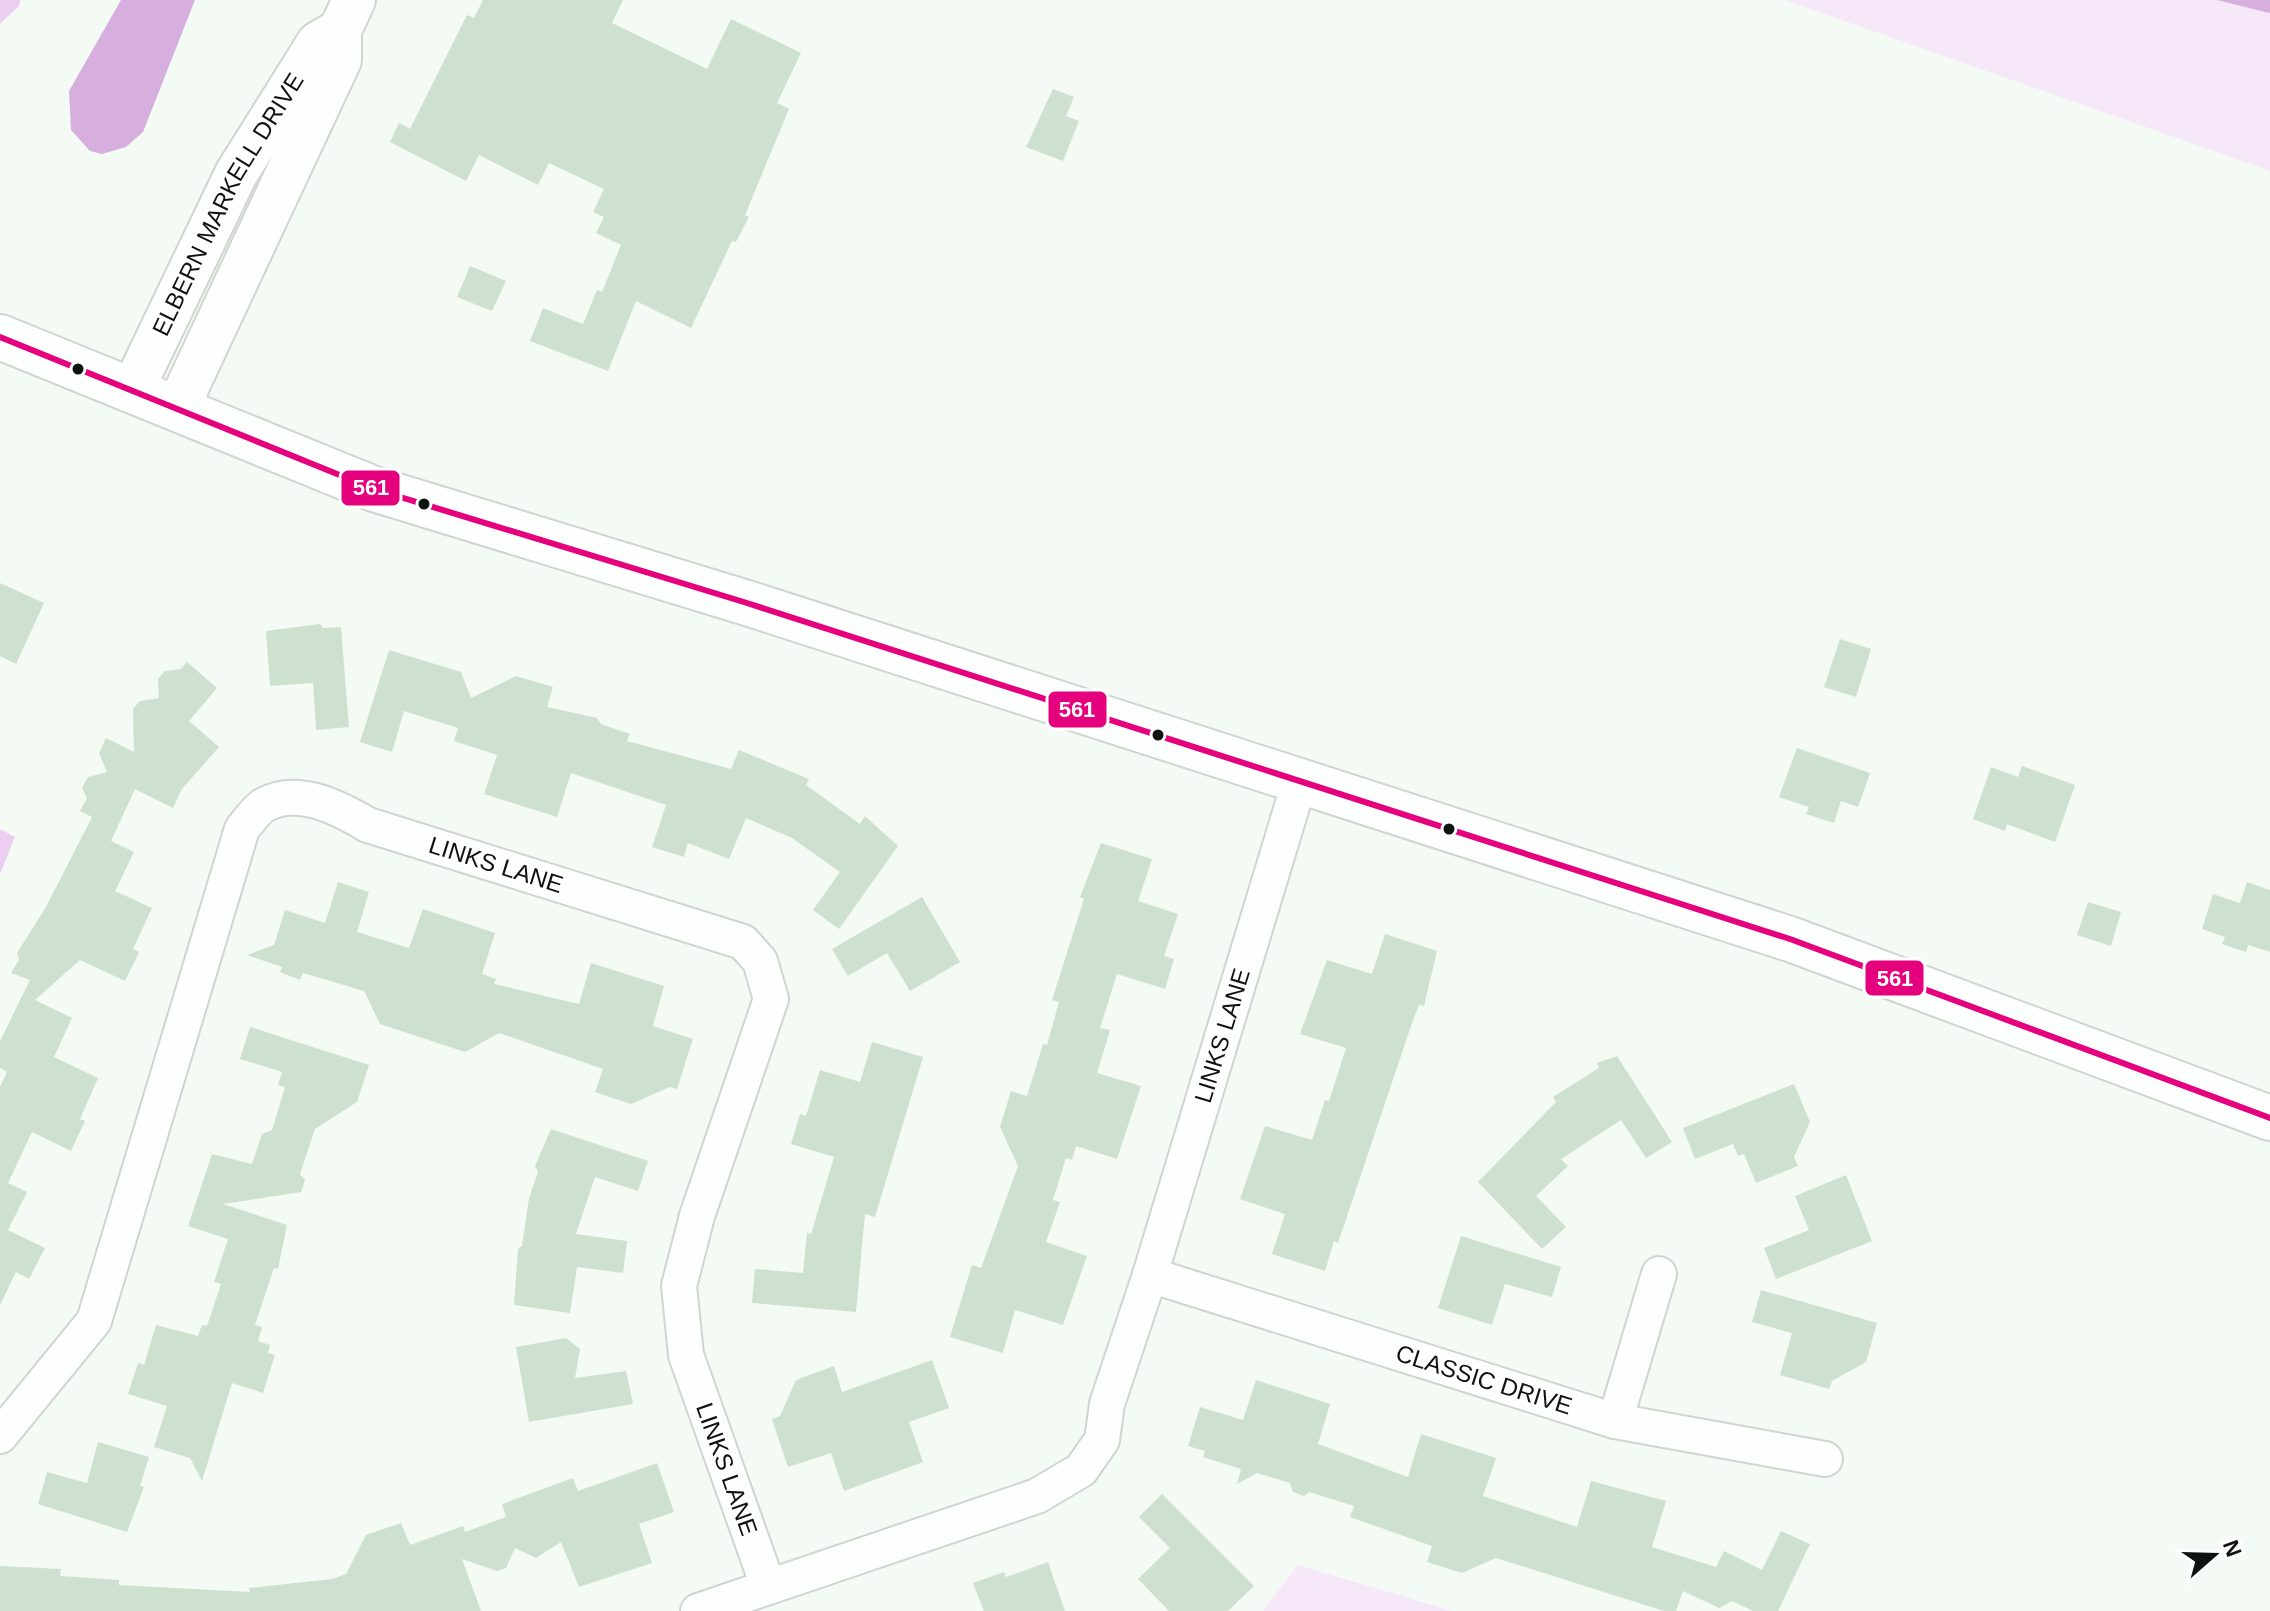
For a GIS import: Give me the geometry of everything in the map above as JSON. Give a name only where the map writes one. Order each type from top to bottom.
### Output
[{"type":"main road","points":[[0,337],[374,489],[1300,780],[1790,939],[2270,1118]]},
{"type":"street","name":"ELBERN MARKELL DRIVE","points":[[132,391],[236,174],[318,43],[347,15]]},
{"type":"street","name":"ELBERN MARKELL DRIVE","points":[[177,409],[340,60],[347,15]]},
{"type":"street","name":"LINKS LANE","points":[[698,1611],[1037,1496],[1081,1470],[1102,1440],[1107,1404],[1150,1275],[1300,780]]},
{"type":"street","name":"LINKS LANE","points":[[0,1436],[94,1321],[242,829],[264,805],[294,799],[331,803],[368,825],[743,942],[760,961],[771,999],[697,1216],[679,1286],[686,1355],[768,1586]]},
{"type":"street","points":[[1615,1421],[1659,1274]]},
{"type":"street","name":"CLASSIC DRIVE","points":[[1150,1275],[1615,1421],[1825,1459]]},
{"type":"shaded area","points":[[0,0],[20,0],[19,6],[0,24]]},
{"type":"shaded area","points":[[121,0],[195,0],[143,132],[126,147],[102,154],[90,151],[71,130],[69,91]]},
{"type":"shaded area","points":[[1785,0],[2270,0],[2270,171]]},
{"type":"shaded area","points":[[2217,0],[2270,0],[2270,13],[2265,12]]},
{"type":"shaded area","points":[[0,829],[15,837],[0,874]]},
{"type":"shaded area","points":[[1298,1565],[1452,1611],[1263,1611]]},
{"type":"building","points":[[483,0],[623,0],[612,23],[707,69],[731,19],[801,53],[777,103],[789,109],[745,215],[749,217],[736,242],[732,241],[691,328],[636,301],[608,371],[530,341],[543,308],[583,324],[597,290],[602,292],[621,245],[596,233],[604,217],[593,212],[604,189],[549,163],[538,185],[479,155],[466,181],[390,142],[399,123],[410,129],[467,15],[474,18]]},
{"type":"building","points":[[1053,89],[1074,97],[1066,116],[1079,121],[1063,161],[1026,147]]},
{"type":"building","points":[[470,266],[506,281],[492,311],[457,297]]},
{"type":"building","points":[[0,583],[44,603],[16,664],[0,656]]},
{"type":"building","points":[[320,624],[323,628],[341,627],[349,727],[316,730],[313,683],[270,686],[266,631]]},
{"type":"building","points":[[1840,639],[1871,649],[1856,697],[1824,687]]},
{"type":"building","points":[[389,650],[461,672],[471,698],[516,676],[553,687],[547,707],[597,718],[601,724],[630,734],[627,741],[731,769],[739,750],[809,779],[806,785],[860,824],[865,816],[898,846],[839,929],[813,910],[840,872],[792,838],[746,818],[729,859],[688,843],[684,857],[652,847],[666,805],[571,773],[557,817],[484,794],[497,755],[454,741],[458,728],[404,711],[392,752],[360,742]]},
{"type":"building","points":[[187,662],[217,688],[189,721],[219,747],[182,789],[173,808],[135,789],[111,841],[134,852],[115,891],[152,908],[133,949],[139,952],[125,981],[80,960],[35,1000],[72,1018],[54,1057],[98,1078],[80,1119],[85,1121],[71,1151],[32,1132],[8,1183],[27,1192],[8,1230],[45,1248],[29,1279],[16,1272],[0,1305],[0,1087],[7,1072],[0,1068],[0,1041],[30,980],[11,973],[19,960],[17,953],[46,907],[92,817],[80,811],[87,798],[82,788],[88,777],[107,772],[99,753],[106,738],[134,752],[133,709],[140,701],[159,698],[158,679],[165,671],[181,669]]},
{"type":"building","points":[[1797,748],[1870,773],[1858,807],[1841,801],[1834,823],[1806,814],[1809,807],[1779,797]]},
{"type":"building","points":[[2022,766],[2075,785],[2055,842],[2007,824],[2005,831],[1973,819],[1991,767],[2018,777]]},
{"type":"building","points":[[1101,843],[1152,859],[1138,901],[1178,914],[1164,956],[1174,959],[1165,989],[1117,974],[1100,1028],[1110,1030],[1097,1073],[1141,1086],[1117,1159],[1076,1146],[1072,1160],[1066,1158],[1053,1200],[1060,1202],[1046,1242],[1087,1256],[1063,1325],[1015,1310],[1003,1353],[950,1337],[972,1265],[981,1268],[1018,1166],[1000,1127],[1011,1091],[1027,1096],[1043,1044],[1047,1045],[1059,1002],[1052,1000],[1084,899],[1080,897]]},
{"type":"building","points":[[338,882],[369,892],[357,932],[409,948],[423,909],[495,933],[482,974],[496,979],[494,984],[579,1004],[591,963],[664,986],[653,1026],[693,1039],[677,1089],[670,1087],[631,1104],[595,1092],[603,1069],[499,1033],[465,1052],[380,1024],[364,991],[303,973],[300,980],[280,972],[282,967],[247,955],[274,945],[285,910],[325,923]]},
{"type":"building","points":[[2247,882],[2270,890],[2270,952],[2248,945],[2246,952],[2222,944],[2225,937],[2202,929],[2213,894],[2240,903]]},
{"type":"building","points":[[922,897],[960,962],[910,991],[887,953],[848,976],[832,949]]},
{"type":"building","points":[[2088,902],[2121,912],[2111,946],[2077,935]]},
{"type":"building","points":[[1385,934],[1437,951],[1424,1006],[1419,1005],[1412,1023],[1338,1243],[1334,1241],[1325,1271],[1272,1254],[1285,1214],[1240,1199],[1265,1126],[1312,1140],[1325,1100],[1329,1101],[1346,1048],[1300,1034],[1327,960],[1372,974]]},
{"type":"building","points":[[250,1027],[369,1065],[357,1102],[315,1129],[300,1174],[305,1180],[301,1192],[223,1204],[287,1225],[278,1269],[274,1268],[255,1325],[262,1327],[258,1341],[270,1345],[268,1353],[275,1355],[263,1393],[232,1383],[202,1481],[190,1458],[154,1447],[167,1406],[128,1394],[138,1363],[144,1365],[156,1325],[198,1336],[202,1325],[207,1326],[221,1284],[214,1282],[228,1239],[188,1226],[212,1154],[252,1164],[262,1134],[272,1130],[285,1087],[278,1085],[282,1072],[240,1059]]},
{"type":"building","points":[[872,1042],[923,1057],[875,1217],[865,1214],[856,1312],[752,1303],[755,1269],[803,1273],[807,1233],[811,1234],[834,1157],[791,1144],[800,1114],[806,1116],[820,1070],[860,1082]]},
{"type":"building","points":[[1617,1056],[1672,1142],[1646,1158],[1621,1120],[1561,1159],[1568,1166],[1536,1196],[1566,1227],[1542,1249],[1478,1182],[1556,1102],[1553,1097],[1599,1068],[1597,1063]]},
{"type":"building","points":[[1794,1084],[1810,1122],[1794,1157],[1798,1166],[1756,1183],[1744,1154],[1738,1156],[1733,1144],[1695,1159],[1683,1128]]},
{"type":"building","points":[[551,1129],[648,1161],[638,1191],[595,1177],[576,1234],[627,1241],[623,1273],[577,1267],[570,1313],[514,1305],[518,1249],[522,1246],[529,1198],[538,1172],[535,1166]]},
{"type":"building","points":[[1846,1175],[1872,1241],[1776,1279],[1764,1248],[1809,1230],[1795,1196]]},
{"type":"building","points":[[1461,1236],[1561,1267],[1552,1297],[1505,1284],[1492,1325],[1438,1308]]},
{"type":"building","points":[[1761,1290],[1877,1323],[1866,1362],[1832,1381],[1829,1389],[1780,1375],[1792,1333],[1752,1322]]},
{"type":"building","points":[[566,1338],[580,1349],[575,1378],[626,1371],[633,1404],[529,1422],[516,1347]]},
{"type":"building","points":[[932,1360],[949,1408],[909,1422],[923,1462],[844,1491],[831,1453],[788,1467],[772,1419],[780,1416],[796,1380],[834,1366],[842,1392]]},
{"type":"building","points":[[1256,1380],[1330,1404],[1318,1444],[1408,1477],[1421,1434],[1496,1458],[1483,1496],[1577,1527],[1591,1481],[1666,1501],[1652,1547],[1716,1567],[1724,1551],[1762,1570],[1781,1531],[1810,1544],[1778,1611],[1753,1611],[1732,1601],[1719,1608],[1683,1591],[1676,1611],[1664,1611],[1496,1558],[1462,1573],[1427,1562],[1432,1546],[1350,1517],[1354,1506],[1309,1492],[1304,1496],[1293,1492],[1290,1483],[1257,1473],[1237,1484],[1241,1469],[1203,1457],[1205,1451],[1188,1446],[1200,1407],[1243,1420]]},
{"type":"building","points":[[98,1442],[149,1457],[140,1486],[144,1487],[127,1532],[38,1504],[47,1472],[87,1483]]},
{"type":"building","points":[[657,1463],[674,1512],[639,1524],[652,1563],[579,1587],[561,1542],[536,1558],[515,1548],[506,1568],[497,1571],[462,1559],[481,1611],[0,1611],[0,1566],[61,1569],[60,1576],[119,1580],[119,1585],[250,1592],[249,1588],[332,1579],[346,1574],[366,1535],[401,1523],[410,1545],[463,1526],[465,1532],[506,1517],[502,1504],[573,1478],[578,1491]]},
{"type":"building","points":[[1162,1494],[1254,1586],[1228,1611],[1169,1611],[1138,1579],[1170,1548],[1139,1517]]},
{"type":"building","points":[[1048,1562],[1065,1611],[984,1611],[973,1583],[1004,1572],[1006,1577]]},
{"type":"transit line","name":"561","points":[[0,337],[374,489],[747,603],[1790,939],[2270,1118]]}]
